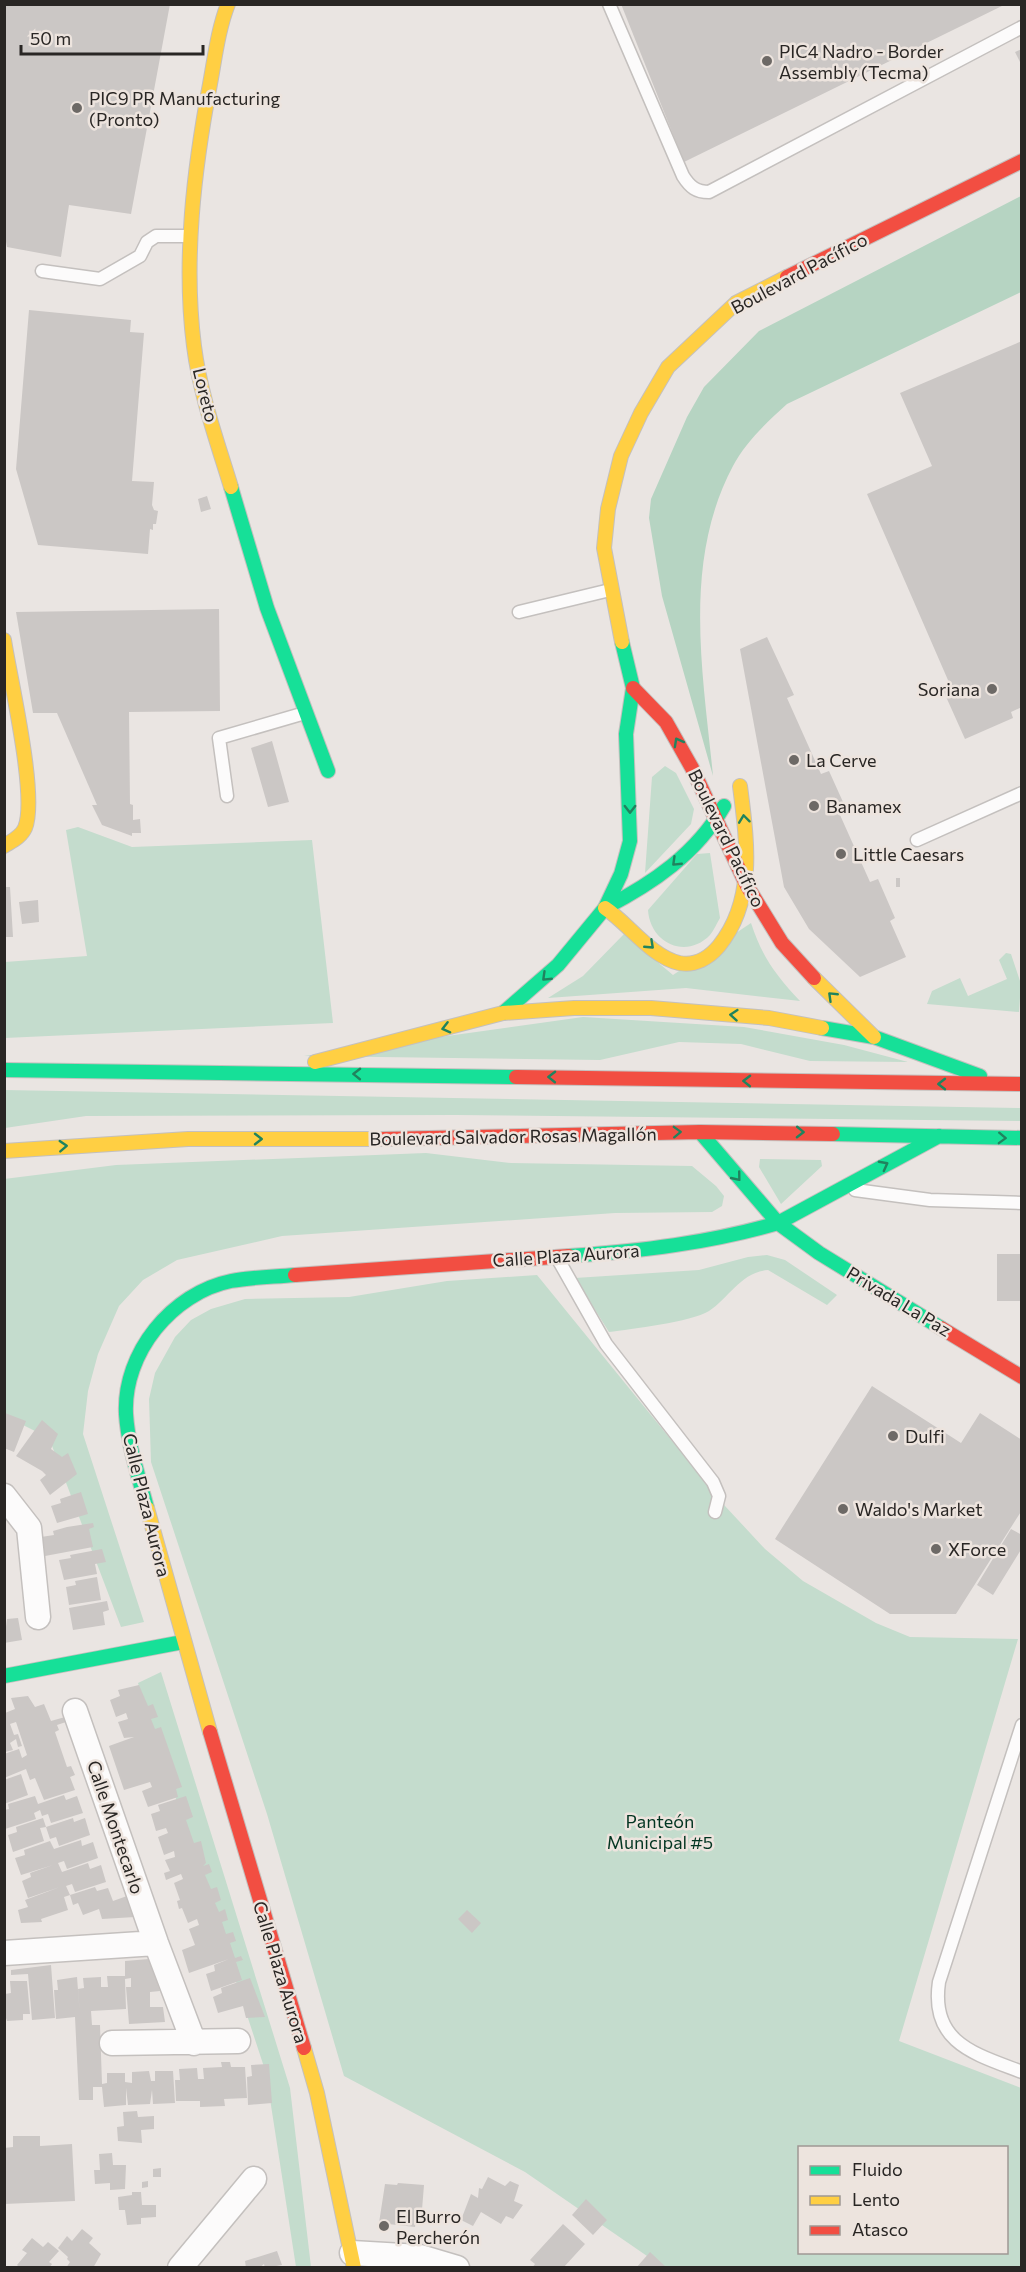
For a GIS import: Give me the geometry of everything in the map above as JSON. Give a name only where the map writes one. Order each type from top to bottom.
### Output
[{"type":"main road","name":"Loreto","points":[[228,4],[221,22],[205,108],[192,204],[191,303],[194,346],[203,394],[267,608],[328,771]]},
{"type":"main road","name":"Boulevard Pacífico","points":[[503,1013],[560,963],[605,908],[621,874],[630,841],[626,734],[633,688],[604,548],[608,509],[621,456],[641,413],[668,367],[736,303],[1022,160]]},
{"type":"main road","points":[[4,640],[30,798],[25,828],[18,838],[4,846]]},
{"type":"main road","name":"Boulevard Pacífico","points":[[633,688],[666,722],[692,768],[747,886],[782,942],[808,973],[874,1037]]},
{"type":"main road","points":[[740,786],[745,829],[747,886],[739,916],[725,940],[707,959],[690,965],[674,961],[657,952],[621,918],[605,908],[644,889],[665,873],[716,822],[726,801],[740,786]]},
{"type":"main road","points":[[276,1072],[503,1013],[574,1008],[651,1008],[770,1018],[874,1037],[1001,1084]]},
{"type":"main road","points":[[4,1070],[1022,1084]]},
{"type":"main road","name":"Boulevard Salvador Rosas Magallón","points":[[4,1151],[188,1139],[388,1139],[700,1132],[1022,1138]]},
{"type":"main road","name":"Privada La Paz","points":[[700,1132],[778,1223],[819,1253],[1022,1377]]},
{"type":"main road","name":"Calle Plaza Aurora","points":[[353,2260],[317,2093],[183,1642],[128,1435],[126,1403],[130,1376],[140,1355],[153,1332],[174,1307],[230,1281],[489,1260],[557,1258],[732,1238],[778,1223],[940,1135]]},
{"type":"main road","points":[[4,1676],[183,1642]]},
{"type":"street","points":[[4,1496],[29,1528],[38,1617]]},
{"type":"street","name":"Calle Montecarlo","points":[[75,1711],[156,1943],[194,2043]]},
{"type":"street","points":[[7,1946],[156,1943]]},
{"type":"street","points":[[112,2043],[238,2041]]},
{"type":"street","points":[[180,2268],[254,2180]]},
{"type":"street","points":[[353,2260],[420,2257],[457,2268]]},
{"type":"lane","points":[[609,4],[683,176],[688,184],[700,192],[709,192],[1022,27]]},
{"type":"lane","points":[[42,271],[100,279],[140,256],[147,242],[156,236],[192,236]]},
{"type":"lane","points":[[519,612],[612,590]]},
{"type":"lane","points":[[227,796],[219,738],[307,713]]},
{"type":"lane","points":[[917,840],[1022,794]]},
{"type":"lane","points":[[839,1189],[930,1200],[1022,1203]]},
{"type":"lane","points":[[557,1258],[606,1344],[713,1482],[719,1496],[715,1512]]},
{"type":"lane","points":[[1022,1725],[939,1982],[937,1995],[938,2011],[952,2038],[982,2057],[1022,2072]]},
{"type":"green space","points":[[1021,196],[1021,292],[787,404],[750,441],[733,466],[717,503],[707,540],[702,579],[701,658],[713,776],[662,596],[649,518],[651,499],[687,417],[704,387],[759,331]]},
{"type":"green space","points":[[665,766],[676,773],[694,809],[691,824],[645,873],[652,777]]},
{"type":"green space","points":[[78,827],[132,847],[312,840],[333,1023],[5,1038],[5,962],[87,956],[66,830]]},
{"type":"green space","points":[[710,853],[720,918],[710,935],[701,942],[680,947],[671,944],[655,931],[650,922],[648,910],[697,854]]},
{"type":"green space","points":[[751,923],[771,965],[800,1001],[686,988],[548,998],[583,976],[624,934],[673,975]]},
{"type":"green space","points":[[1006,953],[1011,954],[1021,984],[1019,1012],[927,1004],[932,991],[960,978],[968,996],[1007,979],[999,960]]},
{"type":"green space","points":[[583,1017],[744,1027],[844,1045],[908,1062],[810,1061],[741,1044],[679,1042],[600,1060],[304,1056]]},
{"type":"green space","points":[[4,1090],[1021,1108],[1022,1121],[456,1115],[86,1116],[5,1128]]},
{"type":"green space","points":[[426,1153],[511,1163],[692,1166],[716,1186],[724,1196],[722,1206],[712,1212],[615,1213],[282,1236],[177,1260],[143,1280],[119,1306],[98,1354],[88,1391],[83,1434],[144,1622],[121,1627],[49,1438],[5,1416],[4,1179],[116,1165]]},
{"type":"green space","points":[[760,1159],[821,1160],[822,1166],[781,1204],[759,1167]]},
{"type":"green space","points":[[767,1255],[785,1260],[837,1295],[827,1305],[768,1270],[750,1275],[716,1306],[700,1315],[609,1332],[575,1278],[699,1270],[748,1257]]},
{"type":"green space","name":"Panteón Municipal #5","points":[[537,1275],[725,1506],[765,1549],[803,1581],[876,1623],[910,1637],[1018,1639],[899,2041],[1021,2088],[1021,2267],[663,2267],[525,2172],[344,2076],[267,1814],[151,1462],[149,1399],[155,1373],[175,1337],[191,1320],[211,1309],[245,1299],[349,1297],[447,1281]]},
{"type":"green space","points":[[161,1672],[290,2088],[311,2267],[296,2267],[266,2073],[138,1683]]},
{"type":"building","points":[[4,4],[170,4],[131,214],[69,205],[61,257],[7,247],[4,231]]},
{"type":"building","name":"PIC4 Nadro - Border Assembly (Tecma)","points":[[621,4],[1006,4],[684,162]]},
{"type":"building","points":[[1022,49],[1022,61],[1020,62],[1015,52]]},
{"type":"building","points":[[29,310],[131,320],[130,332],[144,333],[132,481],[154,482],[152,505],[154,510],[158,511],[156,524],[153,524],[153,530],[150,529],[148,554],[38,545],[16,469]]},
{"type":"building","points":[[1022,341],[1022,707],[1011,712],[1013,718],[965,739],[943,690],[951,687],[867,494],[932,466],[900,393]]},
{"type":"building","points":[[207,496],[211,509],[201,512],[198,499]]},
{"type":"building","points":[[219,609],[220,711],[129,712],[130,804],[133,805],[133,820],[140,819],[141,833],[132,833],[132,836],[102,825],[92,805],[97,805],[57,713],[33,713],[16,612]]},
{"type":"building","points":[[767,637],[794,695],[787,698],[821,774],[829,771],[843,802],[836,806],[870,882],[878,879],[895,918],[890,921],[906,957],[860,977],[809,929],[784,887],[740,649]]},
{"type":"building","points":[[272,741],[289,802],[268,807],[251,748]]},
{"type":"building","points":[[896,878],[900,878],[900,887],[896,887]]},
{"type":"building","points":[[4,887],[10,887],[13,937],[4,937]]},
{"type":"building","points":[[38,900],[39,922],[22,924],[19,902]]},
{"type":"building","points":[[997,1254],[1022,1254],[1022,1301],[997,1301]]},
{"type":"building","points":[[872,1386],[961,1443],[980,1413],[1022,1440],[1022,1510],[956,1614],[890,1614],[775,1539]]},
{"type":"building","points":[[5,1413],[26,1421],[14,1452],[4,1448]]},
{"type":"building","points":[[42,1420],[58,1434],[51,1449],[62,1457],[68,1453],[77,1474],[50,1495],[40,1480],[46,1475],[16,1456]]},
{"type":"building","points":[[81,1492],[88,1514],[57,1523],[51,1506],[61,1503],[60,1499]]},
{"type":"building","points":[[93,1523],[94,1527],[89,1529],[93,1547],[45,1556],[41,1537],[54,1535],[53,1531],[67,1527]]},
{"type":"building","points":[[1011,1529],[1022,1535],[1022,1548],[993,1595],[977,1585]]},
{"type":"building","points":[[102,1549],[106,1562],[95,1564],[97,1574],[64,1580],[59,1560],[71,1558],[70,1555]]},
{"type":"building","points":[[97,1577],[101,1600],[69,1605],[66,1587],[76,1585],[75,1581]]},
{"type":"building","points":[[107,1601],[109,1610],[103,1612],[105,1625],[73,1630],[69,1608]]},
{"type":"building","points":[[18,1618],[22,1640],[4,1643],[7,1619]]},
{"type":"building","points":[[139,1685],[148,1706],[153,1704],[158,1717],[151,1719],[155,1729],[161,1727],[182,1787],[176,1789],[178,1797],[148,1807],[142,1791],[152,1787],[150,1782],[124,1790],[109,1746],[134,1737],[124,1738],[118,1722],[128,1719],[126,1713],[116,1717],[110,1700],[120,1696],[118,1690]]},
{"type":"building","points":[[28,1696],[35,1707],[44,1704],[51,1721],[65,1717],[66,1722],[57,1725],[59,1730],[55,1732],[67,1767],[71,1766],[75,1775],[70,1777],[75,1790],[44,1800],[35,1778],[30,1780],[26,1769],[4,1778],[4,1754],[19,1749],[22,1758],[27,1755],[16,1722],[10,1724],[14,1735],[18,1734],[22,1746],[18,1747],[16,1739],[10,1743],[13,1750],[5,1752],[5,1713],[15,1709],[11,1698]]},
{"type":"building","points":[[21,1774],[28,1795],[4,1804],[4,1780]]},
{"type":"building","points":[[64,1795],[66,1800],[77,1796],[83,1813],[51,1823],[48,1814],[42,1816],[40,1810],[34,1813],[36,1819],[5,1829],[4,1810],[9,1809],[8,1804],[35,1796],[38,1804]]},
{"type":"building","points":[[186,1796],[193,1817],[186,1820],[194,1843],[201,1841],[206,1863],[203,1866],[209,1864],[212,1872],[205,1875],[211,1889],[217,1887],[221,1900],[215,1903],[219,1912],[225,1909],[228,1920],[222,1922],[226,1934],[233,1932],[236,1941],[230,1943],[235,1958],[241,1956],[243,1960],[236,1962],[242,1980],[211,1991],[206,1974],[215,1971],[214,1965],[229,1959],[189,1973],[182,1950],[195,1945],[189,1929],[199,1925],[197,1919],[188,1923],[182,1908],[179,1909],[177,1901],[180,1900],[174,1883],[183,1879],[181,1874],[166,1880],[164,1873],[170,1871],[165,1860],[175,1857],[174,1851],[164,1855],[158,1837],[168,1833],[166,1828],[156,1831],[151,1814],[160,1811],[158,1805]]},
{"type":"building","points":[[43,1818],[46,1827],[40,1828],[44,1841],[13,1852],[8,1835],[17,1832],[16,1827]]},
{"type":"building","points":[[73,1818],[74,1822],[85,1818],[90,1835],[59,1846],[56,1837],[50,1839],[46,1827]]},
{"type":"building","points":[[81,1840],[82,1846],[93,1842],[98,1858],[67,1869],[64,1861],[58,1863],[62,1872],[88,1863],[90,1869],[101,1865],[106,1882],[75,1892],[72,1884],[66,1886],[70,1895],[64,1897],[68,1910],[41,1919],[42,1922],[21,1923],[18,1910],[28,1907],[25,1900],[60,1887],[28,1898],[22,1881],[31,1877],[30,1873],[53,1865],[21,1875],[15,1858],[25,1855],[24,1850],[50,1841],[54,1849]]},
{"type":"building","points":[[95,1887],[97,1891],[108,1888],[113,1901],[127,1896],[135,1917],[102,1919],[99,1909],[83,1915],[78,1903],[73,1905],[70,1895]]},
{"type":"building","points":[[467,1910],[481,1923],[472,1933],[458,1919]]},
{"type":"building","points":[[149,1959],[160,1991],[150,1992],[150,2007],[163,2007],[165,2022],[129,2024],[126,1987],[131,1987],[131,1978],[125,1979],[126,2009],[91,2011],[92,2025],[100,2025],[102,2084],[107,2083],[107,2073],[125,2073],[125,2082],[132,2083],[132,2072],[149,2071],[151,2081],[155,2081],[155,2071],[173,2071],[175,2103],[153,2104],[152,2090],[150,2104],[128,2105],[126,2088],[126,2105],[104,2107],[102,2087],[93,2087],[93,2100],[79,2100],[75,2017],[56,2019],[54,1990],[58,1990],[57,1980],[77,1977],[80,2016],[78,1989],[84,1988],[83,1978],[101,1977],[101,1987],[108,1987],[107,1976],[125,1976],[125,1961]]},
{"type":"building","points":[[51,1965],[55,2018],[32,2020],[28,1974],[11,1975],[11,1970]]},
{"type":"building","points":[[250,1978],[265,2017],[246,2018],[243,2006],[218,2013],[213,1997],[222,1993],[221,1988]]},
{"type":"building","points":[[10,1981],[27,1981],[30,2014],[23,2014],[23,2020],[7,2021],[5,2015],[5,1994],[11,1993]]},
{"type":"building","points":[[221,2062],[230,2062],[231,2067],[245,2067],[247,2098],[224,2099],[225,2106],[200,2107],[200,2101],[176,2101],[175,2080],[180,2080],[179,2069],[197,2068],[198,2079],[204,2079],[203,2068],[222,2067]]},
{"type":"building","points":[[269,2064],[272,2103],[248,2105],[247,2077],[252,2076],[251,2065]]},
{"type":"building","points":[[137,2111],[138,2117],[154,2116],[154,2129],[141,2130],[142,2143],[118,2141],[117,2127],[124,2126],[123,2112]]},
{"type":"building","points":[[13,2136],[40,2136],[40,2146],[72,2144],[75,2201],[4,2204],[4,2148],[13,2147]]},
{"type":"building","points":[[112,2153],[113,2165],[126,2165],[125,2189],[110,2190],[110,2183],[95,2184],[94,2170],[100,2170],[99,2154]]},
{"type":"building","points":[[161,2168],[161,2177],[153,2177],[153,2169]]},
{"type":"building","points":[[488,2177],[505,2186],[510,2181],[519,2185],[514,2201],[523,2205],[513,2219],[506,2216],[501,2224],[481,2212],[473,2226],[461,2220],[471,2194],[478,2198],[479,2188],[482,2189]]},
{"type":"building","points":[[148,2181],[148,2187],[142,2188],[142,2182]]},
{"type":"building","points":[[398,2183],[424,2185],[421,2222],[416,2221],[415,2227],[379,2223],[385,2184],[397,2185]]},
{"type":"building","points":[[132,2192],[141,2192],[142,2205],[156,2205],[156,2217],[141,2218],[141,2224],[127,2225],[125,2210],[119,2210],[118,2197],[132,2195]]},
{"type":"building","points":[[586,2199],[607,2220],[593,2235],[572,2215]]},
{"type":"building","points":[[563,2224],[585,2244],[563,2268],[532,2268],[535,2264],[530,2260]]},
{"type":"building","points":[[82,2229],[93,2238],[89,2243],[101,2254],[93,2268],[66,2268],[70,2262],[68,2257],[58,2248],[67,2236],[72,2241]]},
{"type":"building","points":[[32,2238],[43,2247],[48,2242],[59,2251],[49,2262],[52,2264],[49,2268],[20,2268],[17,2265],[27,2253],[22,2250]]},
{"type":"building","points":[[277,2251],[282,2265],[265,2268],[264,2264],[259,2268],[246,2268],[245,2261]]},
{"type":"building","points":[[650,2252],[667,2268],[636,2268]]},
{"type":"traffic: fast","points":[[231,487],[267,608],[328,771]]},
{"type":"traffic: fast","points":[[503,1013],[558,965],[605,908],[621,874],[630,841],[626,734],[633,688],[622,642]]},
{"type":"traffic: fast","points":[[605,908],[672,866],[700,839],[724,806]]},
{"type":"traffic: fast","points":[[822,1028],[874,1037],[980,1076]]},
{"type":"traffic: fast","points":[[4,1070],[516,1077]]},
{"type":"traffic: fast","points":[[700,1132],[778,1223],[939,1136]]},
{"type":"traffic: fast","points":[[833,1134],[1022,1138]]},
{"type":"traffic: fast","points":[[569,1256],[675,1245],[726,1236],[778,1223],[819,1253],[941,1328]]},
{"type":"traffic: fast","points":[[147,1508],[131,1450],[126,1414],[127,1391],[142,1348],[171,1312],[189,1298],[209,1288],[231,1281],[295,1275]]},
{"type":"traffic: fast","points":[[4,1676],[183,1642]]},
{"type":"traffic: slow","points":[[228,4],[217,44],[199,149],[192,215],[190,281],[194,346],[200,382],[231,487]]},
{"type":"traffic: slow","points":[[622,642],[604,548],[608,509],[621,456],[641,413],[668,367],[736,303],[787,277]]},
{"type":"traffic: slow","points":[[4,640],[17,708],[28,791],[25,828],[4,846]]},
{"type":"traffic: slow","points":[[605,908],[649,947],[668,959],[679,963],[691,963],[701,960],[715,950],[731,928],[744,890],[746,849],[740,786]]},
{"type":"traffic: slow","points":[[814,978],[874,1037]]},
{"type":"traffic: slow","points":[[315,1062],[503,1013],[574,1008],[651,1008],[769,1018],[822,1028]]},
{"type":"traffic: slow","points":[[4,1151],[188,1139],[383,1139]]},
{"type":"traffic: slow","points":[[147,1508],[210,1732]]},
{"type":"traffic: slow","points":[[304,2048],[317,2093],[354,2268]]},
{"type":"traffic: jam","points":[[787,277],[1022,161]]},
{"type":"traffic: jam","points":[[633,688],[666,722],[692,768],[747,886],[782,943],[814,978]]},
{"type":"traffic: jam","points":[[516,1077],[1022,1084]]},
{"type":"traffic: jam","points":[[383,1139],[700,1132],[833,1134]]},
{"type":"traffic: jam","points":[[295,1275],[569,1256]]},
{"type":"traffic: jam","points":[[941,1328],[1022,1377]]},
{"type":"traffic: jam","points":[[210,1732],[304,2048]]},
{"type":"place","name":"PIC4 Nadro - Border Assembly (Tecma)","points":[[767,61]]},
{"type":"place","name":"PIC9 PR Manufacturing (Pronto)","points":[[77,108]]},
{"type":"place","name":"Soriana","points":[[992,689]]},
{"type":"place","name":"La Cerve","points":[[794,760]]},
{"type":"place","name":"Banamex","points":[[814,806]]},
{"type":"place","name":"Little Caesars","points":[[841,854]]},
{"type":"place","name":"Dulfi","points":[[893,1436]]},
{"type":"place","name":"Waldo's Market","points":[[843,1509]]},
{"type":"place","name":"XForce","points":[[936,1549]]},
{"type":"place","name":"El Burro Percherón","points":[[384,2226]]}]
